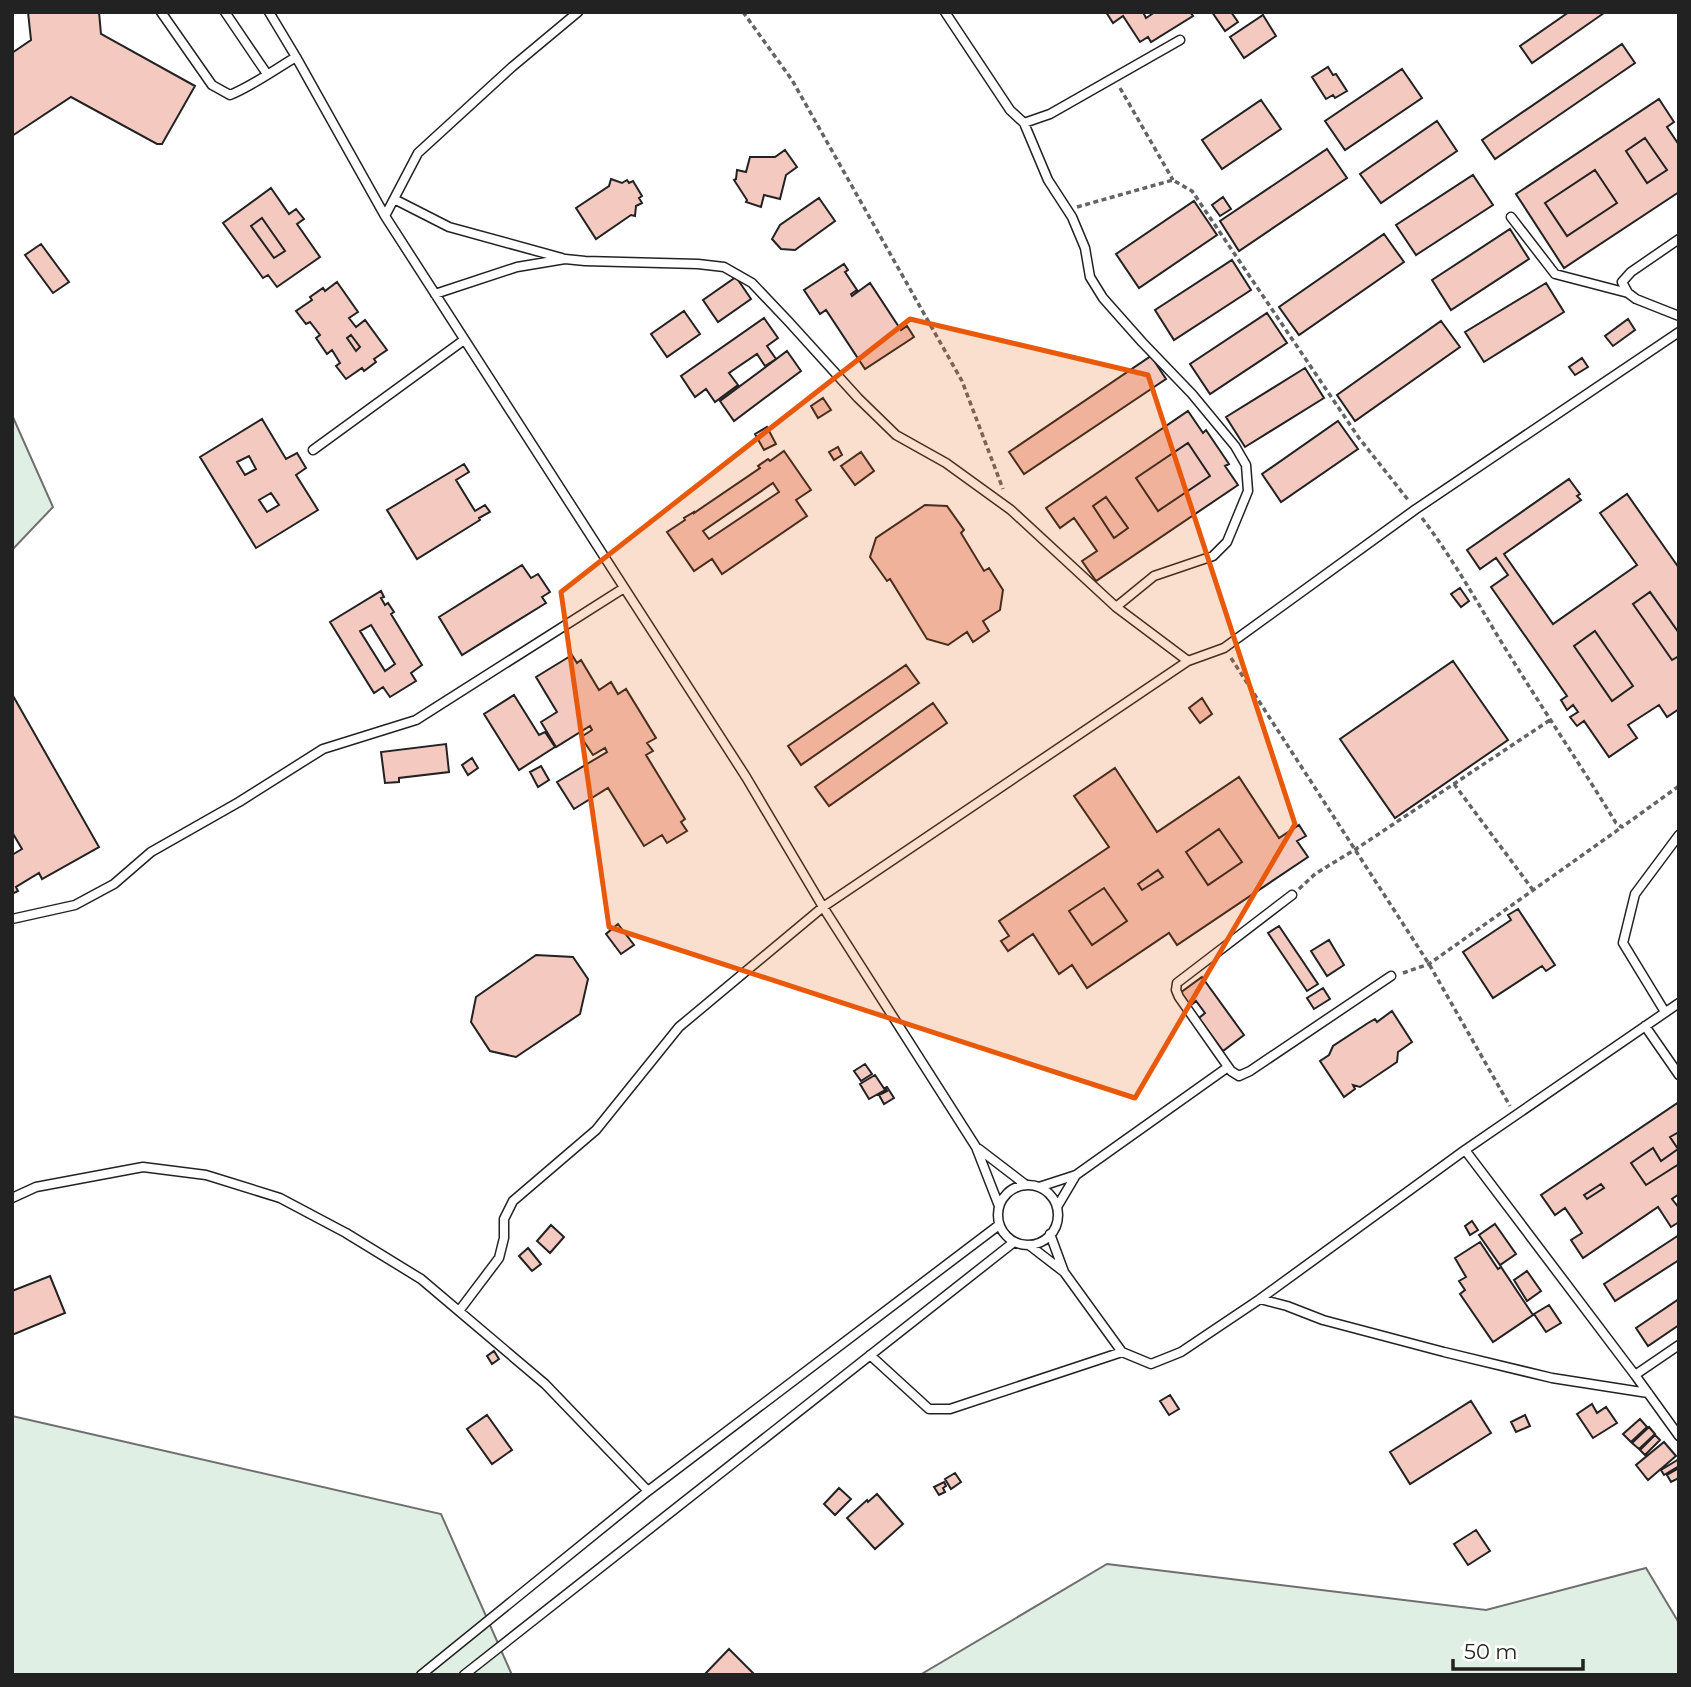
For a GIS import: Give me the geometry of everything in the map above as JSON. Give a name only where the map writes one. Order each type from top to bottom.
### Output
[{"type":"lane","points":[[161,12],[212,85],[230,95],[248,88],[296,57]]},
{"type":"lane","points":[[225,12],[267,74]]},
{"type":"lane","points":[[269,12],[385,216],[746,777],[823,907],[976,1147],[999,1206]]},
{"type":"lane","points":[[385,216],[418,153],[578,12]]},
{"type":"lane","points":[[945,12],[1010,110],[1024,122],[1048,180],[1068,210],[1086,248],[1090,277],[1103,298],[1192,394],[1235,446],[1246,465],[1248,491],[1227,542],[1213,556],[1154,576],[1116,607]]},
{"type":"lane","points":[[1024,122],[1050,114],[1180,40]]},
{"type":"lane","points":[[394,199],[449,227],[565,258],[724,267],[752,283],[850,390],[896,435],[946,463],[1011,510],[1116,607],[1188,662]]},
{"type":"lane","points":[[1511,217],[1555,274],[1628,293],[1636,299],[1679,316]]},
{"type":"lane","points":[[1628,293],[1622,282],[1631,272],[1679,239]]},
{"type":"lane","points":[[435,294],[517,267],[565,258]]},
{"type":"lane","points":[[459,1311],[499,1258],[504,1238],[504,1219],[513,1201],[596,1130],[679,1027],[823,907],[1188,662],[1224,648],[1416,509],[1679,332]]},
{"type":"lane","points":[[313,450],[464,340]]},
{"type":"lane","points":[[12,919],[75,905],[114,884],[151,852],[324,750],[416,720],[624,587]]},
{"type":"lane","points":[[1665,1013],[1623,943],[1634,894],[1679,835]]},
{"type":"lane","points":[[1292,895],[1177,983],[1179,997],[1231,1071],[1239,1076],[1250,1071],[1391,976]]},
{"type":"lane","points":[[1050,1234],[1064,1272],[1122,1352],[1151,1364],[1181,1352],[1260,1299],[1465,1150],[1679,1003]]},
{"type":"lane","points":[[1646,1026],[1679,1074]]},
{"type":"lane","points":[[1039,1187],[1076,1175],[1228,1067]]},
{"type":"lane","points":[[976,1147],[1026,1185],[1039,1187],[1053,1199],[1058,1217],[1055,1226],[1041,1242],[1028,1245]]},
{"type":"lane","points":[[1465,1150],[1679,1436]]},
{"type":"lane","points":[[12,1198],[36,1187],[143,1167],[206,1175],[280,1198],[421,1279],[545,1384],[648,1491]]},
{"type":"lane","points":[[1057,1207],[1076,1175]]},
{"type":"lane","points":[[1026,1185],[1009,1192],[1003,1198],[999,1206],[999,1225],[1007,1237],[1014,1242],[1028,1245],[1064,1272]]},
{"type":"lane","points":[[421,1675],[648,1491],[999,1225]]},
{"type":"lane","points":[[464,1675],[1014,1242]]},
{"type":"lane","points":[[1260,1299],[1323,1320],[1485,1362],[1552,1378],[1648,1393]]},
{"type":"lane","points":[[1635,1375],[1679,1345]]},
{"type":"lane","points":[[870,1355],[929,1409],[950,1409],[1122,1352]]},
{"type":"path","points":[[743,12],[792,80],[962,381],[1011,510]]},
{"type":"path","points":[[1114,78],[1173,180],[1192,191],[1359,438],[1445,548],[1550,720],[1616,824],[1622,827]]},
{"type":"path","points":[[1068,210],[1173,180]]},
{"type":"path","points":[[1224,648],[1429,964],[1515,1116]]},
{"type":"path","points":[[1292,895],[1315,874],[1550,720]]},
{"type":"path","points":[[1454,784],[1533,890]]},
{"type":"path","points":[[1391,976],[1429,964],[1679,786]]},
{"type":"highlighted area","points":[[910,319],[1148,375],[1295,824],[1135,1098],[609,927],[561,592]]},
{"type":"green space","points":[[12,415],[53,507],[12,550]]},
{"type":"green space","points":[[12,1416],[441,1514],[512,1675],[12,1675]]},
{"type":"green space","points":[[1107,1564],[1486,1610],[1646,1568],[1679,1623],[1679,1675],[920,1675]]},
{"type":"building","points":[[28,12],[99,12],[101,34],[195,86],[162,144],[157,144],[71,97],[12,136],[12,53],[31,40]]},
{"type":"building","points":[[1106,12],[1143,12],[1146,18],[1151,12],[1190,12],[1193,16],[1151,42],[1148,37],[1140,42],[1123,16],[1113,23]]},
{"type":"building","points":[[1212,12],[1231,12],[1238,22],[1225,31]]},
{"type":"building","points":[[1569,12],[1604,13],[1532,63],[1520,46]]},
{"type":"building","points":[[1263,15],[1276,36],[1244,58],[1230,37]]},
{"type":"building","points":[[1622,44],[1635,63],[1495,159],[1482,140]]},
{"type":"building","points":[[1328,67],[1347,91],[1335,98],[1333,95],[1326,99],[1312,77]]},
{"type":"building","points":[[1402,69],[1422,98],[1345,150],[1325,121]]},
{"type":"building","points":[[1659,99],[1674,122],[1667,127],[1679,145],[1679,192],[1564,268],[1516,194]],"holes":[[[1645,138],[1667,170],[1647,183],[1626,151]],[[1595,170],[1617,203],[1567,236],[1545,203]]]},
{"type":"building","points":[[1261,100],[1281,129],[1222,169],[1202,140]]},
{"type":"building","points":[[1437,121],[1457,151],[1381,203],[1360,174]]},
{"type":"building","points":[[1645,138],[1667,170],[1647,183],[1626,151]]},
{"type":"building","points":[[1327,149],[1347,178],[1239,251],[1220,221]]},
{"type":"building","points":[[785,150],[797,167],[786,175],[780,199],[764,195],[761,207],[746,202],[734,180],[737,170],[746,172],[750,157],[775,157]]},
{"type":"building","points":[[1595,170],[1617,203],[1567,236],[1545,203]]},
{"type":"building","points":[[1473,175],[1493,205],[1416,255],[1396,225]]},
{"type":"building","points":[[611,179],[622,183],[633,181],[642,196],[639,198],[642,203],[636,206],[635,216],[631,215],[596,239],[576,208],[609,186]]},
{"type":"building","points":[[271,188],[289,214],[296,209],[304,219],[297,224],[320,257],[277,287],[268,275],[263,278],[223,223]],"holes":[[[262,218],[285,251],[274,258],[251,226]]]},
{"type":"building","points":[[1223,197],[1231,209],[1220,216],[1212,205]]},
{"type":"building","points":[[819,198],[835,221],[795,250],[781,249],[772,239],[780,225]]},
{"type":"building","points":[[1194,201],[1217,235],[1139,288],[1116,254]]},
{"type":"building","points":[[262,218],[285,251],[274,258],[251,226]]},
{"type":"building","points":[[1510,229],[1529,259],[1451,310],[1432,280]]},
{"type":"building","points":[[1384,234],[1404,262],[1299,335],[1279,307]]},
{"type":"building","points":[[41,244],[69,282],[53,293],[25,255]]},
{"type":"building","points":[[1232,260],[1251,290],[1174,340],[1155,310]]},
{"type":"building","points":[[844,264],[848,270],[845,272],[857,290],[852,296],[870,283],[901,330],[907,326],[914,337],[865,369],[826,310],[820,314],[804,290]]},
{"type":"building","points":[[736,277],[751,299],[718,322],[703,300]]},
{"type":"building","points":[[337,282],[358,312],[349,318],[356,327],[365,320],[387,350],[374,359],[376,362],[364,371],[362,368],[346,379],[336,366],[340,363],[332,350],[327,354],[316,338],[320,335],[310,322],[306,324],[296,311],[323,288],[325,291]],"holes":[[[351,335],[360,347],[356,351],[347,338]]]},
{"type":"building","points":[[1546,283],[1564,312],[1484,362],[1465,332]]},
{"type":"building","points":[[684,311],[700,334],[667,357],[651,334]]},
{"type":"building","points":[[1267,313],[1287,343],[1210,394],[1190,364]]},
{"type":"building","points":[[764,318],[778,338],[767,346],[776,359],[765,366],[757,354],[729,373],[738,385],[715,402],[706,389],[695,397],[681,376]]},
{"type":"building","points":[[1628,319],[1635,330],[1613,346],[1605,336]]},
{"type":"building","points":[[1441,321],[1460,347],[1355,421],[1337,395]]},
{"type":"building","points":[[351,335],[360,347],[356,351],[347,338]]},
{"type":"building","points":[[787,351],[801,371],[734,421],[720,401]]},
{"type":"building","points":[[1151,356],[1166,379],[1024,474],[1009,452]]},
{"type":"building","points":[[1582,358],[1588,367],[1575,375],[1569,367]]},
{"type":"building","points":[[1305,368],[1324,398],[1245,447],[1226,417]]},
{"type":"building","points":[[823,398],[831,410],[818,418],[811,406]]},
{"type":"building","points":[[1188,411],[1203,433],[1206,430],[1229,464],[1225,466],[1238,485],[1096,581],[1082,561],[1097,551],[1074,518],[1060,528],[1046,508]],"holes":[[[1188,443],[1210,476],[1158,511],[1136,478]],[[1106,497],[1128,528],[1114,538],[1093,506]]]},
{"type":"building","points":[[262,419],[286,459],[297,453],[306,468],[296,475],[318,510],[256,548],[200,457]],"holes":[[[249,456],[256,469],[245,475],[237,462]],[[271,493],[279,505],[267,512],[259,500]]]},
{"type":"building","points":[[1338,421],[1358,449],[1281,502],[1262,474]]},
{"type":"building","points":[[767,427],[776,444],[764,450],[755,434]]},
{"type":"building","points":[[1188,443],[1210,476],[1158,511],[1136,478]]},
{"type":"building","points":[[838,447],[842,455],[834,460],[829,452]]},
{"type":"building","points":[[784,451],[811,490],[796,500],[807,516],[722,574],[712,559],[694,571],[667,532],[760,468],[758,466],[768,459],[770,461]],"holes":[[[773,483],[779,492],[709,539],[703,531]]]},
{"type":"building","points":[[861,452],[874,471],[855,485],[841,466]]},
{"type":"building","points":[[464,464],[469,472],[456,480],[475,511],[485,505],[490,512],[417,559],[387,510]]},
{"type":"building","points":[[1569,479],[1580,494],[1577,496],[1581,500],[1504,554],[1553,624],[1637,565],[1600,513],[1627,494],[1679,568],[1679,633],[1650,592],[1633,604],[1672,660],[1679,656],[1679,709],[1667,717],[1659,705],[1628,725],[1637,738],[1609,757],[1584,721],[1577,726],[1570,717],[1578,712],[1573,705],[1567,710],[1561,700],[1567,696],[1491,587],[1508,575],[1496,558],[1480,569],[1467,550]],"holes":[[[1595,631],[1633,686],[1612,701],[1574,646]]]},
{"type":"building","points":[[1106,497],[1128,528],[1114,538],[1093,506]]},
{"type":"building","points":[[925,505],[947,506],[964,530],[961,533],[984,571],[989,568],[1003,590],[1000,610],[983,621],[989,631],[973,642],[967,632],[948,645],[927,639],[890,579],[887,581],[870,557],[876,538]]},
{"type":"building","points":[[522,565],[531,578],[538,574],[550,592],[542,597],[546,603],[462,655],[439,617]]},
{"type":"building","points":[[1460,588],[1469,601],[1461,607],[1451,594]]},
{"type":"building","points":[[381,591],[384,597],[381,598],[394,612],[391,614],[422,665],[411,673],[416,681],[390,697],[383,687],[374,693],[330,622]],"holes":[[[371,625],[395,664],[385,671],[360,631]]]},
{"type":"building","points":[[1650,592],[1679,633],[1679,656],[1672,660],[1633,604]]},
{"type":"building","points":[[1595,631],[1633,686],[1612,701],[1574,646]]},
{"type":"building","points":[[572,655],[577,663],[581,660],[599,690],[611,682],[618,694],[626,689],[656,738],[647,743],[653,751],[646,755],[685,819],[681,822],[687,831],[667,843],[662,835],[644,846],[608,788],[574,809],[557,782],[607,752],[605,748],[593,755],[581,737],[592,730],[590,726],[556,747],[541,722],[557,712],[536,677]]},
{"type":"building","points":[[1453,661],[1508,740],[1395,818],[1340,739]]},
{"type":"building","points":[[906,665],[919,683],[801,765],[788,746]]},
{"type":"building","points":[[12,694],[99,847],[42,879],[39,873],[16,887],[18,891],[12,894],[12,855],[22,849],[12,832]]},
{"type":"building","points":[[514,695],[539,735],[545,732],[555,747],[519,770],[484,714]]},
{"type":"building","points":[[1202,698],[1212,714],[1200,723],[1189,708]]},
{"type":"building","points":[[933,703],[947,723],[829,806],[815,787]]},
{"type":"building","points":[[446,744],[449,772],[399,778],[399,782],[385,783],[381,752]]},
{"type":"building","points":[[472,758],[478,768],[468,775],[462,765]]},
{"type":"building","points":[[541,766],[549,780],[538,787],[530,772]]},
{"type":"building","points":[[1115,768],[1157,832],[1239,777],[1279,838],[1299,825],[1306,836],[1297,841],[1308,857],[1177,945],[1169,933],[1087,988],[1072,965],[1059,974],[1033,934],[1008,951],[1001,941],[1009,936],[999,921],[1109,847],[1074,796]],"holes":[[[1219,829],[1242,862],[1208,885],[1186,852]],[[1158,870],[1163,877],[1142,890],[1138,884]],[[1104,888],[1127,921],[1092,945],[1069,911]]]},
{"type":"building","points":[[1219,829],[1242,862],[1208,885],[1186,852]]},
{"type":"building","points":[[1158,870],[1163,877],[1142,890],[1138,884]]},
{"type":"building","points":[[1104,888],[1127,921],[1092,945],[1069,911]]},
{"type":"building","points":[[1518,909],[1555,965],[1546,971],[1542,966],[1493,998],[1463,952],[1511,920],[1508,915]]},
{"type":"building","points":[[618,924],[634,945],[621,954],[606,934]]},
{"type":"building","points":[[1279,926],[1318,984],[1307,991],[1268,933]]},
{"type":"building","points":[[1329,940],[1344,965],[1327,976],[1311,951]]},
{"type":"building","points":[[536,955],[573,957],[588,979],[580,1014],[516,1057],[490,1051],[471,1022],[476,997]]},
{"type":"building","points":[[1202,977],[1244,1035],[1223,1051],[1199,1018],[1205,1013],[1196,1001],[1190,1006],[1180,993]]},
{"type":"building","points":[[1323,988],[1330,999],[1314,1009],[1307,998]]},
{"type":"building","points":[[1392,1011],[1412,1042],[1398,1052],[1397,1062],[1360,1087],[1353,1085],[1355,1089],[1344,1097],[1320,1061],[1329,1055],[1333,1046]]},
{"type":"building","points":[[865,1064],[872,1074],[861,1081],[854,1071]]},
{"type":"building","points":[[875,1075],[885,1090],[869,1099],[860,1084]]},
{"type":"building","points":[[887,1087],[894,1098],[884,1104],[879,1095],[887,1091]]},
{"type":"building","points":[[1679,1102],[1679,1132],[1670,1137],[1678,1149],[1661,1161],[1653,1148],[1631,1163],[1646,1185],[1679,1164],[1679,1194],[1672,1199],[1679,1208],[1679,1222],[1671,1227],[1658,1207],[1583,1258],[1571,1240],[1582,1233],[1565,1208],[1555,1215],[1541,1195]],"holes":[[[1601,1184],[1604,1188],[1587,1199],[1584,1195]]]},
{"type":"building","points":[[1679,1132],[1679,1164],[1646,1185],[1631,1163],[1653,1148],[1661,1161],[1678,1149],[1670,1137]]},
{"type":"building","points":[[1601,1184],[1604,1188],[1587,1199],[1584,1195]]},
{"type":"building","points":[[1472,1221],[1478,1230],[1470,1235],[1465,1226]]},
{"type":"building","points":[[1495,1224],[1516,1254],[1500,1265],[1479,1235]]},
{"type":"building","points":[[551,1225],[564,1237],[550,1253],[537,1241]]},
{"type":"building","points":[[1679,1235],[1679,1260],[1615,1301],[1604,1284]]},
{"type":"building","points":[[1480,1242],[1498,1269],[1501,1267],[1533,1315],[1493,1342],[1460,1294],[1465,1290],[1459,1281],[1466,1277],[1455,1258]]},
{"type":"building","points":[[528,1248],[541,1264],[532,1271],[519,1256]]},
{"type":"building","points":[[1527,1271],[1541,1291],[1527,1301],[1514,1280]]},
{"type":"building","points":[[50,1276],[65,1313],[12,1335],[12,1291]]},
{"type":"building","points":[[1679,1299],[1679,1325],[1648,1346],[1636,1328]]},
{"type":"building","points":[[1549,1305],[1561,1323],[1546,1332],[1534,1314]]},
{"type":"building","points":[[494,1351],[499,1359],[492,1364],[487,1356]]},
{"type":"building","points":[[1170,1395],[1179,1409],[1169,1415],[1160,1401]]},
{"type":"building","points":[[1471,1401],[1491,1433],[1410,1484],[1390,1452]]},
{"type":"building","points":[[1592,1404],[1597,1413],[1606,1407],[1617,1423],[1593,1438],[1577,1414]]},
{"type":"building","points":[[487,1415],[512,1450],[492,1464],[467,1429]]},
{"type":"building","points":[[1525,1415],[1530,1426],[1516,1432],[1511,1422]]},
{"type":"building","points":[[1640,1419],[1647,1427],[1631,1442],[1623,1434]]},
{"type":"building","points":[[1649,1427],[1655,1434],[1639,1449],[1632,1443]]},
{"type":"building","points":[[1655,1435],[1660,1440],[1645,1455],[1640,1450]]},
{"type":"building","points":[[1664,1442],[1676,1456],[1648,1480],[1636,1465]]},
{"type":"building","points":[[1679,1459],[1679,1466],[1664,1475],[1661,1470]]},
{"type":"building","points":[[1679,1468],[1679,1478],[1671,1482],[1667,1475]]},
{"type":"building","points":[[955,1473],[961,1482],[951,1489],[945,1479]]},
{"type":"building","points":[[944,1482],[945,1492],[939,1495],[934,1487]]},
{"type":"building","points":[[839,1488],[851,1499],[835,1515],[824,1504]]},
{"type":"building","points":[[877,1494],[903,1524],[875,1549],[847,1518]]},
{"type":"building","points":[[1476,1530],[1490,1551],[1468,1565],[1454,1544]]},
{"type":"building","points":[[729,1649],[755,1675],[704,1675]]}]
